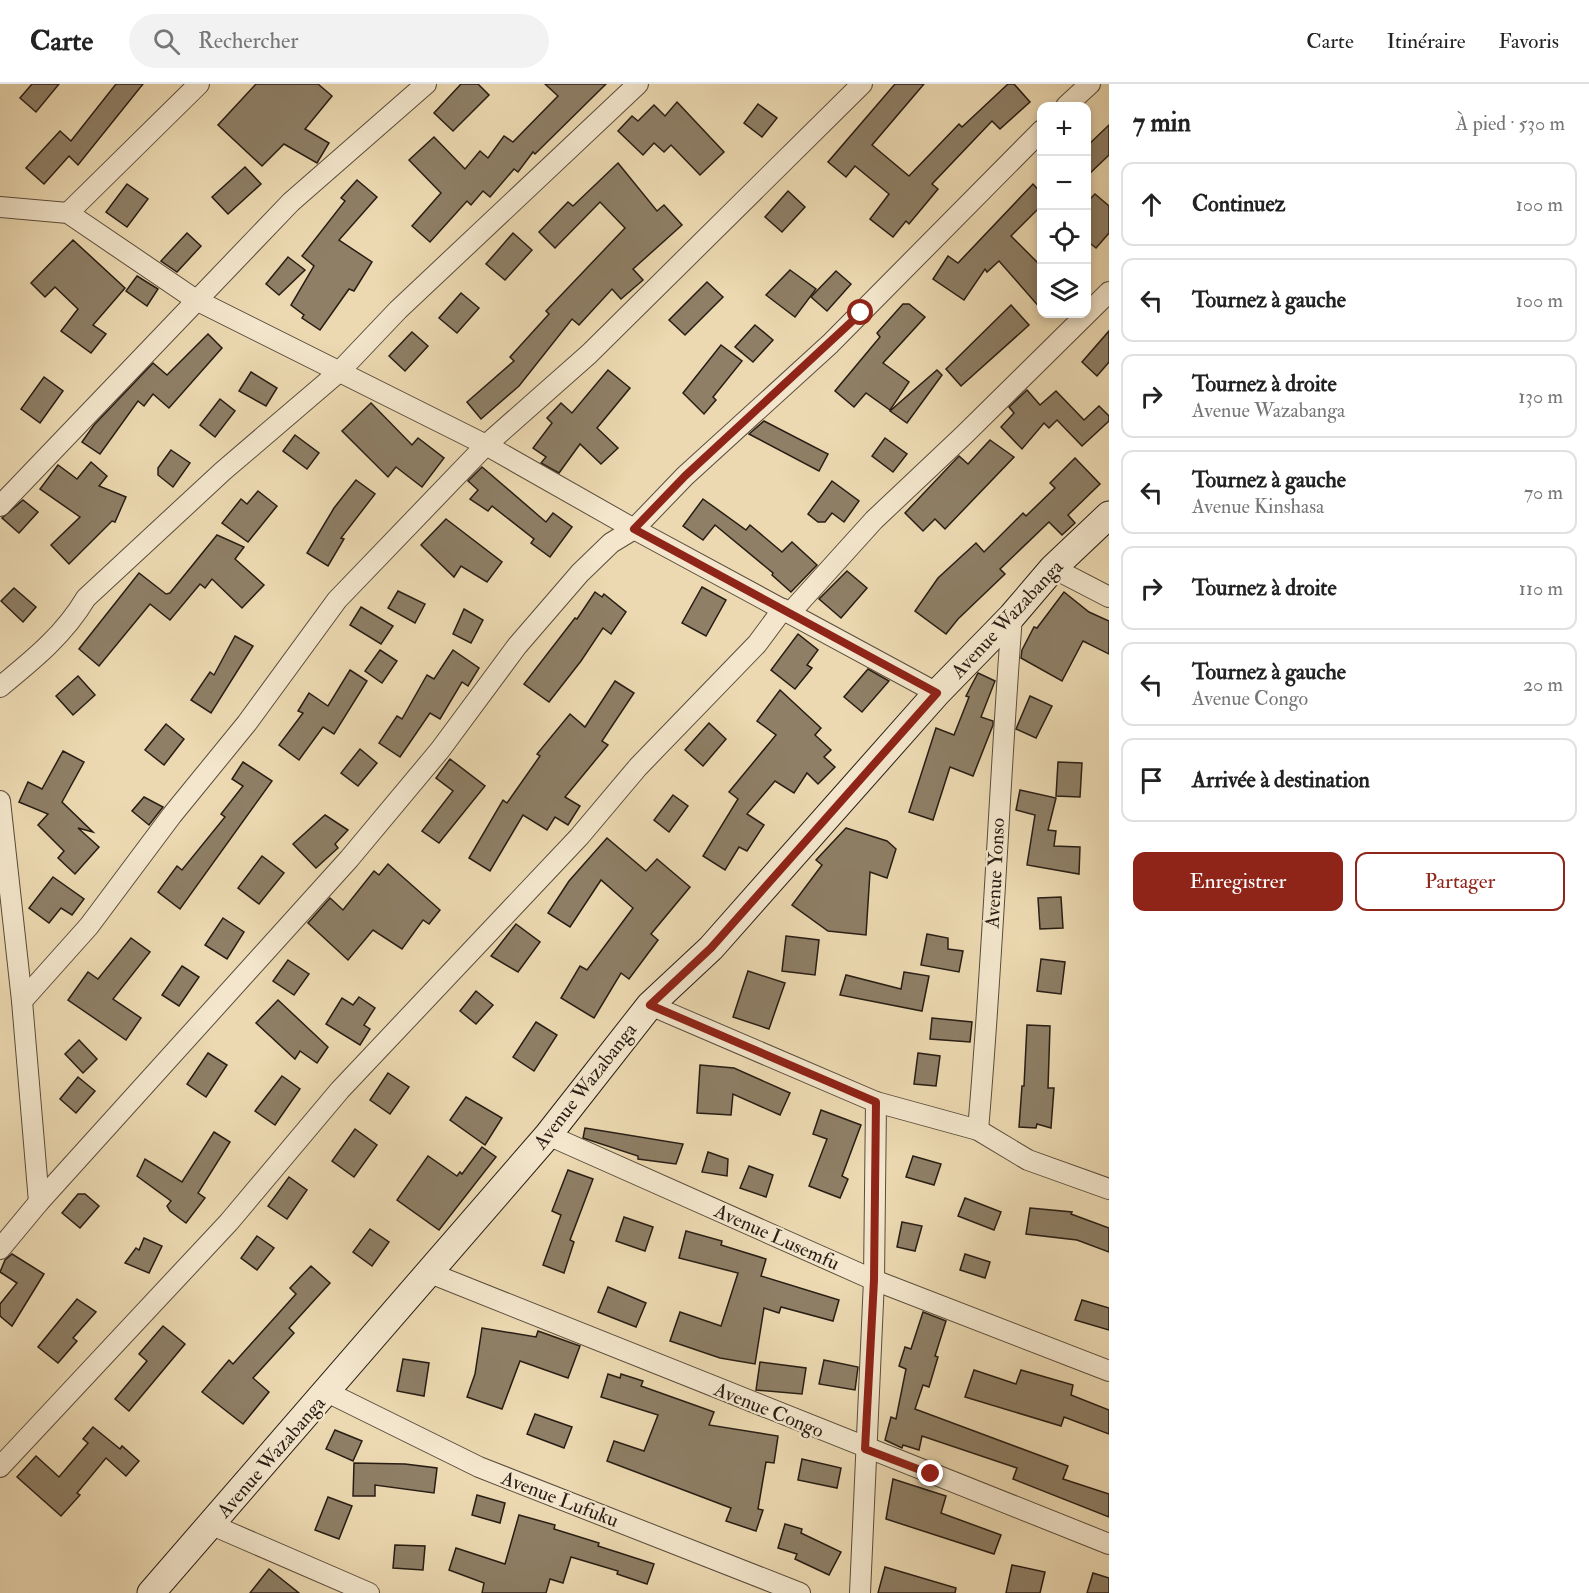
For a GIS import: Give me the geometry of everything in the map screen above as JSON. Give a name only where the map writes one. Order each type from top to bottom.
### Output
[{"type":"main road","name":"Avenue Wazabanga","points":[[151,1593],[548,1135],[650,1005],[711,948],[937,693],[1012,616],[1053,568],[1109,515]]},
{"type":"street","points":[[68,213],[199,84]]},
{"type":"street","points":[[0,506],[291,202],[426,84]]},
{"type":"street","points":[[0,687],[43,651],[71,622],[86,598],[223,471],[340,370],[398,310],[638,84]]},
{"type":"street","points":[[22,1000],[89,926],[172,815],[247,723],[337,600],[486,445],[590,354],[862,84]]},
{"type":"street","points":[[1070,102],[1090,84]]},
{"type":"street","points":[[0,1249],[39,1202],[349,859],[440,750],[517,646],[580,573],[611,543],[634,529],[685,476],[830,344],[1037,134]]},
{"type":"street","points":[[0,207],[68,213],[195,300],[340,370],[486,445],[634,529],[937,693]]},
{"type":"street","points":[[0,1467],[229,1222],[340,1090],[579,837],[638,767],[874,520],[1109,292]]},
{"type":"street","points":[[1053,568],[1109,597]]},
{"type":"street","name":"Avenue Yonso","points":[[978,1130],[990,995],[1000,778],[1012,616]]},
{"type":"street","points":[[0,801],[22,1000],[39,1202]]},
{"type":"street","points":[[650,1005],[876,1102],[978,1130],[1028,1160],[1109,1189]]},
{"type":"street","points":[[860,1593],[874,1280],[876,1102]]},
{"type":"street","name":"Avenue Lusemfu","points":[[548,1135],[874,1280],[1109,1371]]},
{"type":"street","name":"Avenue Congo","points":[[430,1273],[865,1449],[1109,1544]]},
{"type":"street","name":"Avenue Lufuku","points":[[327,1392],[479,1467],[800,1593]]},
{"type":"street","points":[[212,1525],[369,1593]]},
{"type":"building","points":[[32,84],[59,84],[36,112],[20,98]]},
{"type":"building","points":[[116,84],[143,84],[78,165],[69,156],[44,184],[26,168],[60,131],[71,141]]},
{"type":"building","points":[[256,84],[318,84],[332,96],[305,129],[329,143],[317,163],[284,144],[262,166],[218,125]]},
{"type":"building","points":[[461,84],[478,84],[489,95],[453,131],[434,113]]},
{"type":"building","points":[[545,84],[606,84],[535,154],[533,152],[518,172],[514,169],[490,197],[483,191],[471,205],[467,201],[430,242],[412,226],[441,193],[409,160],[434,137],[465,169],[480,151],[488,158],[504,136],[513,142],[558,96]]},
{"type":"building","points":[[895,84],[924,84],[872,145],[909,176],[959,124],[962,127],[1008,84],[1014,84],[1030,102],[1000,129],[992,121],[932,184],[938,189],[909,224],[906,221],[893,237],[870,219],[889,194],[855,166],[846,177],[828,162]]},
{"type":"building","points":[[677,102],[724,152],[700,175],[671,145],[664,152],[654,143],[643,155],[618,131],[632,116],[638,121],[654,105],[665,116]]},
{"type":"building","points":[[758,104],[777,118],[762,137],[744,123]]},
{"type":"building","points":[[1109,125],[1109,155],[1091,172],[1091,156],[1091,142]]},
{"type":"building","points":[[618,163],[657,211],[664,205],[682,225],[633,269],[643,280],[621,299],[612,289],[579,325],[572,319],[519,386],[481,419],[467,402],[514,361],[510,357],[549,314],[546,311],[625,228],[600,202],[555,248],[539,232],[568,202],[573,206]]},
{"type":"building","points":[[245,167],[261,184],[228,214],[212,197]]},
{"type":"building","points":[[357,180],[377,197],[339,240],[372,262],[354,291],[349,289],[320,330],[302,318],[304,315],[291,305],[314,266],[302,256],[345,201],[341,198]]},
{"type":"building","points":[[127,184],[148,199],[127,227],[106,212]]},
{"type":"building","points":[[1033,184],[1037,188],[1037,210],[1011,236],[1037,262],[1037,304],[999,261],[987,272],[985,269],[964,300],[933,279],[948,256],[958,263]]},
{"type":"building","points":[[788,191],[805,207],[782,232],[765,217]]},
{"type":"building","points":[[1095,194],[1109,206],[1109,233],[1096,248],[1091,244],[1091,198]]},
{"type":"building","points":[[187,233],[201,246],[177,272],[161,261]]},
{"type":"building","points":[[513,233],[532,250],[505,280],[486,264]]},
{"type":"building","points":[[73,240],[125,288],[93,325],[106,334],[91,353],[61,331],[78,309],[55,287],[45,297],[31,283]]},
{"type":"building","points":[[288,257],[305,270],[279,295],[266,284]]},
{"type":"building","points":[[790,270],[816,289],[795,317],[766,295]]},
{"type":"building","points":[[836,271],[851,284],[827,311],[811,297]]},
{"type":"building","points":[[137,276],[158,289],[147,306],[126,291]]},
{"type":"building","points":[[707,282],[723,297],[685,335],[669,320]]},
{"type":"building","points":[[461,293],[479,308],[457,333],[439,318]]},
{"type":"building","points":[[903,304],[909,304],[925,317],[883,363],[909,382],[890,410],[866,393],[854,407],[835,391],[880,337],[877,333]]},
{"type":"building","points":[[1011,305],[1029,325],[961,386],[946,369]]},
{"type":"building","points":[[755,325],[773,340],[753,362],[735,347]]},
{"type":"building","points":[[1109,331],[1109,362],[1097,376],[1082,362]]},
{"type":"building","points":[[412,332],[428,346],[405,371],[389,356]]},
{"type":"building","points":[[208,334],[222,348],[169,408],[153,394],[144,406],[138,401],[100,454],[82,442],[94,425],[153,363],[167,375]]},
{"type":"building","points":[[721,345],[742,361],[713,397],[716,400],[704,414],[683,393]]},
{"type":"building","points":[[608,370],[630,388],[597,428],[618,448],[601,464],[580,444],[559,473],[541,463],[546,457],[533,448],[552,423],[547,418],[561,403],[572,413]]},
{"type":"building","points":[[937,370],[942,375],[907,423],[890,411]]},
{"type":"building","points":[[251,372],[277,388],[266,406],[239,391]]},
{"type":"building","points":[[44,377],[63,391],[40,423],[21,409]]},
{"type":"building","points":[[1027,390],[1040,405],[1056,391],[1084,420],[1099,406],[1109,416],[1109,421],[1082,446],[1057,420],[1049,428],[1044,423],[1022,449],[1001,427],[1014,413],[1009,407]]},
{"type":"building","points":[[220,399],[235,411],[215,437],[200,425]]},
{"type":"building","points":[[371,403],[412,445],[418,438],[444,458],[422,487],[396,467],[388,477],[342,431]]},
{"type":"building","points":[[764,421],[828,454],[819,471],[749,434]]},
{"type":"building","points":[[295,435],[319,453],[307,469],[283,451]]},
{"type":"building","points":[[885,438],[907,454],[893,472],[872,456]]},
{"type":"building","points":[[990,440],[1014,457],[945,529],[935,519],[923,531],[905,513],[959,456],[968,464]]},
{"type":"building","points":[[171,450],[190,463],[173,487],[158,475],[158,468]]},
{"type":"building","points":[[1075,458],[1100,484],[1068,515],[1075,523],[1062,535],[1049,522],[1000,569],[1005,574],[958,619],[946,634],[915,611],[938,578],[976,543],[984,552],[1023,513],[1026,516],[1055,488],[1050,483]]},
{"type":"building","points":[[91,462],[107,476],[99,486],[126,497],[115,522],[112,521],[69,564],[51,545],[80,517],[40,489],[58,465],[77,479]]},
{"type":"building","points":[[482,467],[546,522],[553,513],[572,527],[550,557],[531,543],[534,539],[492,506],[488,511],[470,499],[478,490],[468,481]]},
{"type":"building","points":[[356,480],[375,494],[341,538],[344,539],[328,566],[307,553],[334,508]]},
{"type":"building","points":[[832,481],[859,501],[844,522],[832,513],[825,522],[818,522],[808,514]]},
{"type":"building","points":[[258,491],[277,506],[248,542],[222,523],[241,499],[247,504]]},
{"type":"building","points":[[703,499],[746,530],[750,525],[782,552],[792,542],[817,565],[791,592],[772,575],[773,573],[715,525],[703,540],[683,526]]},
{"type":"building","points":[[23,500],[38,512],[19,533],[2,518]]},
{"type":"building","points":[[446,519],[502,562],[487,582],[461,566],[454,577],[421,545]]},
{"type":"building","points":[[217,535],[244,547],[235,559],[264,585],[242,608],[212,579],[205,588],[200,584],[170,620],[150,604],[99,666],[79,649],[139,573],[166,594],[170,593]]},
{"type":"building","points":[[847,571],[867,588],[841,618],[819,599]]},
{"type":"building","points":[[702,587],[726,600],[706,636],[682,623]]},
{"type":"building","points":[[14,588],[36,607],[23,622],[1,601]]},
{"type":"building","points":[[398,591],[425,604],[415,623],[388,608]]},
{"type":"building","points":[[595,592],[602,597],[604,594],[626,612],[611,634],[603,628],[549,702],[524,684],[575,618],[577,619]]},
{"type":"building","points":[[1064,592],[1089,612],[1109,621],[1109,654],[1083,641],[1062,681],[1021,658],[1022,650],[1034,627],[1037,628]]},
{"type":"building","points":[[361,607],[393,626],[381,644],[350,625]]},
{"type":"building","points":[[464,609],[483,620],[471,643],[453,634]]},
{"type":"building","points":[[798,634],[818,650],[807,665],[812,668],[795,689],[771,670]]},
{"type":"building","points":[[235,636],[253,646],[211,713],[191,700],[210,672],[214,675]]},
{"type":"building","points":[[380,650],[397,661],[382,683],[365,671]]},
{"type":"building","points":[[453,650],[479,668],[468,686],[462,682],[440,719],[430,713],[400,757],[379,743],[397,716],[402,719],[427,675],[434,679]]},
{"type":"building","points":[[868,669],[889,681],[862,712],[844,697]]},
{"type":"building","points":[[350,670],[367,681],[334,734],[323,727],[299,760],[279,745],[303,713],[298,711],[309,693],[328,706]]},
{"type":"building","points":[[978,673],[995,681],[981,717],[993,721],[993,725],[973,776],[950,767],[933,820],[909,812],[936,728],[954,735],[969,697],[966,696]]},
{"type":"building","points":[[78,676],[95,695],[73,715],[56,696]]},
{"type":"building","points":[[615,681],[634,693],[602,741],[608,745],[565,797],[580,806],[568,825],[555,817],[547,830],[523,815],[490,871],[469,858],[503,800],[507,803],[540,756],[537,754],[570,714],[585,727]]},
{"type":"building","points":[[780,690],[821,728],[815,735],[831,750],[824,757],[835,767],[818,784],[807,773],[794,793],[775,781],[747,814],[764,825],[747,851],[739,847],[725,870],[703,856],[738,799],[729,792],[776,735],[757,721]]},
{"type":"building","points":[[1030,696],[1052,706],[1036,738],[1016,729]]},
{"type":"building","points":[[709,723],[726,739],[703,766],[685,750]]},
{"type":"building","points":[[166,724],[184,739],[164,765],[145,750]]},
{"type":"building","points":[[360,749],[377,763],[358,786],[341,773]]},
{"type":"building","points":[[63,751],[84,762],[62,802],[93,832],[78,828],[99,847],[75,874],[58,858],[64,851],[38,825],[48,814],[19,802],[28,782],[42,789]]},
{"type":"building","points":[[450,759],[485,786],[439,843],[422,831],[453,791],[436,778]]},
{"type":"building","points":[[243,762],[272,781],[180,909],[158,892],[177,866],[182,870],[225,817],[221,814],[243,786],[232,779]]},
{"type":"building","points":[[1058,762],[1082,763],[1080,797],[1056,796]]},
{"type":"building","points":[[1020,790],[1056,798],[1048,830],[1056,831],[1054,846],[1080,847],[1079,874],[1027,865],[1035,815],[1016,810]]},
{"type":"building","points":[[673,795],[688,806],[669,832],[654,820]]},
{"type":"building","points":[[144,797],[163,807],[149,825],[132,811]]},
{"type":"building","points":[[325,815],[348,830],[335,844],[338,848],[316,868],[293,844]]},
{"type":"building","points":[[846,828],[887,841],[896,849],[887,878],[870,872],[866,935],[828,931],[792,905],[822,865],[816,860]]},
{"type":"building","points":[[607,838],[646,871],[657,859],[690,887],[651,934],[658,940],[629,979],[621,973],[594,1018],[561,998],[580,966],[587,970],[633,908],[601,880],[570,927],[548,913],[569,881]]},
{"type":"building","points":[[262,856],[284,873],[259,904],[238,888]]},
{"type":"building","points":[[388,864],[440,910],[429,924],[423,920],[402,949],[373,930],[348,960],[308,923],[330,898],[343,910],[374,871],[379,875]]},
{"type":"building","points":[[53,877],[84,899],[72,915],[61,908],[49,923],[29,908]]},
{"type":"building","points":[[1061,897],[1063,928],[1040,929],[1038,898]]},
{"type":"building","points":[[223,918],[244,932],[227,959],[205,945]]},
{"type":"building","points":[[516,924],[540,942],[518,972],[491,956]]},
{"type":"building","points":[[927,934],[948,938],[948,949],[963,951],[959,972],[921,965]]},
{"type":"building","points":[[786,936],[819,940],[815,975],[782,971]]},
{"type":"building","points":[[131,938],[150,952],[113,999],[141,1018],[126,1040],[68,1000],[88,972],[98,979]]},
{"type":"building","points":[[1041,959],[1065,962],[1061,994],[1037,991]]},
{"type":"building","points":[[288,960],[309,974],[294,995],[273,981]]},
{"type":"building","points":[[182,966],[199,977],[179,1006],[162,995]]},
{"type":"building","points":[[748,971],[785,983],[769,1029],[733,1017]]},
{"type":"building","points":[[904,972],[929,976],[922,1011],[840,995],[846,975],[901,989]]},
{"type":"building","points":[[476,991],[493,1005],[476,1024],[460,1011]]},
{"type":"building","points":[[359,997],[375,1008],[364,1025],[370,1029],[360,1045],[326,1024],[342,998],[353,1005]]},
{"type":"building","points":[[278,1000],[328,1047],[317,1063],[300,1051],[295,1059],[256,1023]]},
{"type":"building","points":[[932,1018],[972,1022],[970,1042],[930,1039]]},
{"type":"building","points":[[536,1022],[557,1035],[534,1071],[513,1057]]},
{"type":"building","points":[[1027,1025],[1050,1026],[1048,1088],[1054,1088],[1051,1128],[1037,1124],[1036,1128],[1019,1127]]},
{"type":"building","points":[[79,1040],[97,1059],[83,1073],[65,1054]]},
{"type":"building","points":[[208,1053],[227,1065],[206,1097],[187,1084]]},
{"type":"building","points":[[918,1053],[940,1056],[936,1086],[914,1084]]},
{"type":"building","points":[[700,1065],[734,1068],[790,1093],[780,1115],[733,1094],[731,1115],[697,1113]]},
{"type":"building","points":[[388,1073],[409,1087],[390,1114],[370,1100]]},
{"type":"building","points":[[282,1076],[300,1089],[275,1125],[255,1111]]},
{"type":"building","points":[[78,1077],[95,1091],[76,1113],[60,1099]]},
{"type":"building","points":[[466,1097],[502,1118],[485,1145],[450,1120]]},
{"type":"building","points":[[821,1110],[861,1125],[842,1176],[848,1179],[840,1198],[809,1186],[827,1139],[813,1134]]},
{"type":"building","points":[[585,1128],[683,1144],[676,1164],[638,1159],[638,1156],[583,1138]]},
{"type":"building","points":[[355,1129],[377,1145],[354,1177],[332,1161]]},
{"type":"building","points":[[214,1132],[230,1142],[198,1193],[205,1198],[186,1223],[170,1211],[167,1206],[171,1201],[137,1176],[145,1159],[182,1182]]},
{"type":"building","points":[[482,1147],[496,1157],[439,1230],[397,1200],[428,1156],[457,1176],[460,1172],[462,1174]]},
{"type":"building","points":[[708,1152],[728,1159],[727,1176],[702,1172]]},
{"type":"building","points":[[913,1156],[941,1164],[934,1185],[906,1177]]},
{"type":"building","points":[[749,1166],[773,1175],[766,1197],[740,1188]]},
{"type":"building","points":[[568,1170],[593,1179],[570,1240],[574,1242],[564,1273],[543,1265],[561,1215],[552,1211]]},
{"type":"building","points":[[289,1177],[307,1190],[287,1219],[268,1206]]},
{"type":"building","points":[[78,1194],[85,1194],[99,1206],[80,1228],[62,1213]]},
{"type":"building","points":[[965,1198],[1001,1212],[994,1230],[958,1216]]},
{"type":"building","points":[[1030,1208],[1072,1212],[1071,1214],[1109,1228],[1109,1252],[1077,1240],[1026,1234]]},
{"type":"building","points":[[624,1217],[653,1227],[645,1251],[616,1241]]},
{"type":"building","points":[[902,1222],[922,1226],[915,1251],[897,1247]]},
{"type":"building","points":[[370,1229],[389,1242],[372,1266],[353,1252]]},
{"type":"building","points":[[686,1231],[722,1241],[721,1245],[766,1259],[761,1276],[839,1300],[833,1321],[781,1307],[779,1313],[764,1308],[755,1364],[720,1358],[670,1341],[680,1312],[721,1326],[738,1273],[679,1258]]},
{"type":"building","points":[[257,1236],[274,1248],[257,1270],[241,1258]]},
{"type":"building","points":[[144,1238],[162,1246],[149,1273],[125,1263],[136,1248],[139,1250]]},
{"type":"building","points":[[12,1254],[44,1274],[12,1326],[0,1316],[0,1304],[17,1283],[0,1272],[5,1260]]},
{"type":"building","points":[[965,1254],[990,1262],[985,1278],[960,1270]]},
{"type":"building","points":[[311,1266],[330,1283],[289,1328],[294,1333],[253,1378],[269,1392],[243,1424],[202,1392],[229,1360],[233,1364],[296,1294],[290,1288]]},
{"type":"building","points":[[608,1287],[646,1303],[636,1327],[598,1312]]},
{"type":"building","points":[[77,1299],[96,1312],[73,1338],[77,1341],[58,1363],[38,1347]]},
{"type":"building","points":[[1082,1300],[1109,1308],[1109,1330],[1075,1320]]},
{"type":"building","points":[[923,1312],[946,1321],[935,1356],[938,1357],[929,1387],[923,1385],[915,1409],[1068,1466],[1063,1479],[1109,1494],[1109,1517],[1013,1479],[1017,1468],[922,1436],[919,1450],[903,1445],[902,1448],[885,1440],[891,1417],[896,1419],[906,1369],[899,1366],[905,1347],[911,1349]]},
{"type":"building","points":[[163,1326],[185,1344],[129,1411],[115,1399],[147,1361],[139,1354]]},
{"type":"building","points":[[482,1328],[536,1337],[538,1331],[580,1346],[568,1378],[520,1361],[502,1409],[467,1397],[475,1374]]},
{"type":"building","points":[[403,1359],[429,1363],[424,1396],[397,1391]]},
{"type":"building","points":[[824,1360],[858,1367],[855,1390],[819,1384]]},
{"type":"building","points":[[760,1362],[806,1368],[802,1394],[756,1390]]},
{"type":"building","points":[[974,1370],[1016,1384],[1021,1370],[1073,1385],[1071,1395],[1109,1410],[1109,1434],[1064,1417],[1061,1426],[965,1397]]},
{"type":"building","points":[[608,1374],[620,1378],[621,1374],[643,1381],[641,1386],[714,1412],[709,1425],[778,1436],[774,1463],[766,1462],[758,1509],[763,1510],[756,1531],[726,1521],[731,1508],[607,1461],[614,1441],[644,1451],[658,1415],[601,1397]]},
{"type":"building","points":[[535,1414],[572,1427],[564,1448],[527,1434]]},
{"type":"building","points":[[93,1427],[120,1449],[122,1446],[139,1461],[126,1476],[106,1458],[77,1493],[80,1495],[61,1516],[17,1477],[36,1456],[59,1477],[88,1443],[83,1439]]},
{"type":"building","points":[[335,1430],[362,1441],[353,1461],[326,1449]]},
{"type":"building","points":[[802,1459],[841,1468],[837,1488],[798,1480]]},
{"type":"building","points":[[354,1463],[405,1464],[437,1468],[434,1493],[375,1485],[375,1496],[353,1496]]},
{"type":"building","points":[[893,1479],[946,1496],[941,1513],[1001,1535],[994,1554],[886,1519]]},
{"type":"building","points":[[477,1495],[505,1503],[500,1523],[472,1515]]},
{"type":"building","points":[[328,1497],[352,1506],[339,1539],[315,1530]]},
{"type":"building","points":[[519,1515],[555,1525],[554,1529],[654,1564],[647,1584],[617,1574],[618,1571],[571,1557],[563,1583],[550,1579],[546,1593],[482,1593],[484,1583],[449,1570],[456,1548],[505,1564]]},
{"type":"building","points":[[785,1524],[802,1529],[801,1533],[841,1552],[829,1575],[795,1559],[797,1554],[778,1548]]},
{"type":"building","points":[[395,1545],[425,1546],[423,1570],[393,1568]]},
{"type":"building","points":[[1012,1565],[1045,1572],[1040,1593],[1006,1593]]},
{"type":"building","points":[[885,1567],[956,1588],[955,1593],[878,1593]]},
{"type":"building","points":[[269,1569],[299,1593],[250,1593]]},
{"type":"building","points":[[1093,1573],[1109,1578],[1109,1593],[1087,1593]]},
{"type":"route","points":[[861,313],[685,476],[634,529],[937,693],[711,948],[650,1005],[876,1102],[874,1280],[865,1449],[931,1474]]}]
